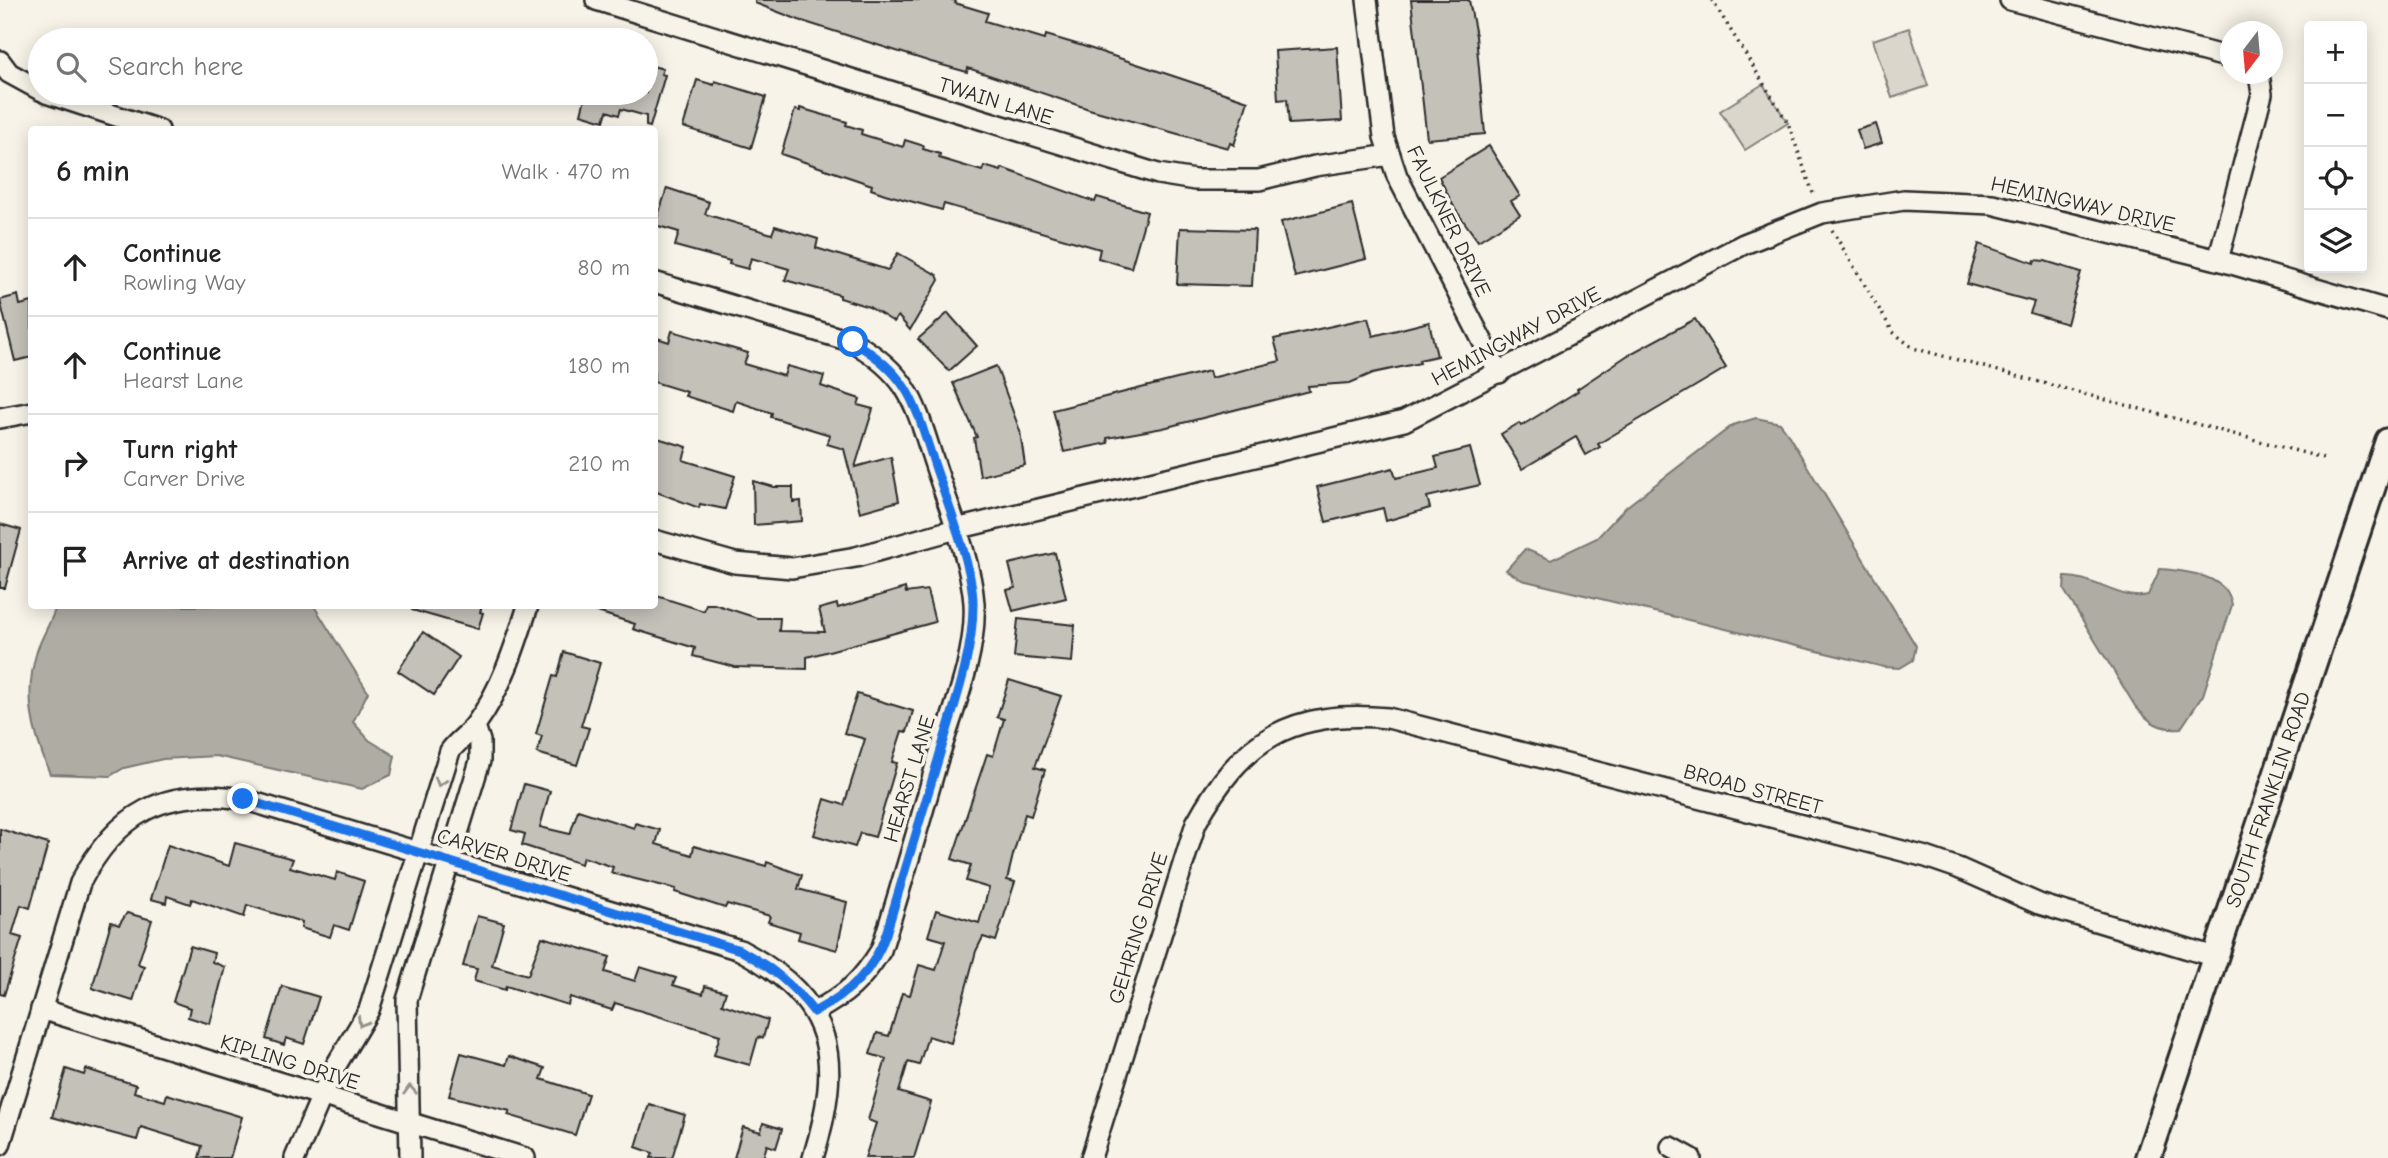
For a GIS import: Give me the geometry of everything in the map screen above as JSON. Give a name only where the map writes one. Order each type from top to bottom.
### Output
[{"type":"main road","name":"SOUTH FRANKLIN ROAD","points":[[2148,1158],[2388,441]]},
{"type":"street","name":"TWAIN LANE","points":[[596,0],[1158,174],[1195,180],[1259,180],[1315,166],[1390,155]]},
{"type":"street","name":"FAULKNER DRIVE","points":[[1367,0],[1384,137],[1396,176],[1499,373]]},
{"type":"street","points":[[2010,0],[2220,55]]},
{"type":"street","points":[[0,61],[9,73],[28,83]]},
{"type":"street","points":[[2218,260],[2262,94],[2260,84]]},
{"type":"street","points":[[83,105],[147,126]]},
{"type":"street","name":"HEMINGWAY DRIVE","points":[[658,541],[735,564],[793,568],[856,557],[956,529],[1404,421],[1731,250],[1822,212],[1904,200],[1992,204],[2218,260],[2388,310]]},
{"type":"street","name":"HEARST LANE","points":[[658,283],[853,342],[875,355],[899,376],[914,400],[956,529],[974,602],[970,645],[955,704],[881,950],[865,975],[845,995],[814,1012]]},
{"type":"street","points":[[0,418],[28,413]]},
{"type":"street","points":[[295,1158],[321,1095],[369,1010],[450,751],[460,736],[475,726],[508,668],[527,609]]},
{"type":"street","name":"BROAD STREET","points":[[1270,735],[1325,718],[1355,715],[1388,718],[1926,857],[2039,904],[2216,957]]},
{"type":"street","points":[[410,1158],[411,1123],[405,1020],[407,1000],[480,761],[480,741],[475,726]]},
{"type":"street","name":"GEHRING DRIVE","points":[[1091,1158],[1196,823],[1225,776],[1245,754],[1270,735]]},
{"type":"street","name":"CARVER DRIVE","points":[[0,1145],[80,883],[93,857],[111,835],[135,815],[158,803],[185,796],[213,795],[243,799],[740,950],[773,968],[796,988],[814,1012],[826,1042],[830,1073],[827,1112],[813,1158]]},
{"type":"street","points":[[375,990],[407,1000]]},
{"type":"street","name":"KIPLING DRIVE","points":[[41,1009],[525,1158]]},
{"type":"street","points":[[1671,1146],[1691,1158]]},
{"type":"path","points":[[1712,0],[1788,123],[1800,163],[1822,212],[1894,332],[1913,348],[2323,458]]},
{"type":"shaded area","points":[[1909,28],[1928,86],[1892,98],[1873,40]]},
{"type":"shaded area","points":[[1763,84],[1788,123],[1745,150],[1720,111]]},
{"type":"shaded area","points":[[1756,418],[1780,423],[1786,431],[1916,646],[1913,660],[1900,668],[1884,667],[1522,580],[1506,570],[1525,549],[1551,560],[1597,538],[1626,507],[1733,425]]},
{"type":"shaded area","points":[[2160,569],[2193,573],[2214,581],[2229,595],[2232,605],[2203,695],[2181,728],[2166,728],[2155,724],[2135,706],[2064,590],[2065,577],[2086,580],[2128,595],[2148,595]]},
{"type":"shaded area","points":[[55,609],[316,609],[368,692],[353,722],[369,740],[395,756],[391,775],[362,789],[216,756],[163,759],[124,768],[110,776],[50,774],[35,729],[30,699],[37,651]]},
{"type":"building","points":[[755,0],[956,0],[955,3],[988,13],[985,21],[1045,39],[1046,35],[1083,46],[1248,101],[1234,145],[1230,143],[1228,148],[1089,109],[968,68],[967,72],[931,62],[799,20],[755,3]]},
{"type":"building","points":[[1411,0],[1469,0],[1476,36],[1485,134],[1427,139]]},
{"type":"building","points":[[1337,47],[1342,121],[1289,124],[1287,99],[1278,100],[1275,51]]},
{"type":"building","points":[[658,68],[663,69],[661,74],[665,75],[658,99]]},
{"type":"building","points":[[697,80],[714,85],[715,81],[766,97],[751,148],[683,127]]},
{"type":"building","points":[[583,105],[656,105],[650,126],[646,126],[646,116],[621,109],[619,115],[607,111],[604,121],[581,114]]},
{"type":"building","points":[[800,108],[847,122],[846,125],[862,130],[861,134],[903,147],[905,140],[924,146],[923,149],[940,154],[939,158],[982,171],[984,166],[1001,171],[1002,168],[1095,202],[1097,197],[1147,212],[1131,268],[1098,258],[1100,249],[944,204],[942,210],[885,194],[871,189],[872,185],[781,154],[795,110],[800,111]]},
{"type":"building","points":[[1876,124],[1882,143],[1863,149],[1857,130]]},
{"type":"building","points":[[1489,146],[1520,196],[1511,201],[1520,215],[1478,241],[1455,209],[1439,177]]},
{"type":"building","points":[[667,188],[709,202],[705,214],[772,234],[775,226],[818,239],[816,248],[888,270],[898,253],[937,275],[939,280],[910,330],[898,316],[894,322],[869,307],[840,298],[840,295],[785,280],[789,269],[751,258],[748,269],[729,264],[730,261],[675,246],[679,232],[658,226],[658,216]]},
{"type":"building","points":[[1352,204],[1366,259],[1295,277],[1281,222]]},
{"type":"building","points":[[1180,228],[1255,230],[1252,286],[1177,284]]},
{"type":"building","points":[[1979,244],[2034,263],[2035,260],[2045,261],[2081,272],[2067,324],[2030,313],[2034,302],[1967,284]]},
{"type":"building","points":[[18,295],[20,305],[28,303],[28,358],[15,361],[0,300]]},
{"type":"building","points":[[948,313],[977,346],[949,371],[918,339]]},
{"type":"building","points":[[1368,318],[1373,336],[1429,322],[1437,356],[1419,360],[1420,363],[1373,373],[1350,383],[1308,386],[1309,391],[1163,428],[1107,438],[1108,443],[1064,452],[1053,410],[1209,371],[1211,378],[1280,361],[1274,339]]},
{"type":"building","points":[[1695,319],[1726,368],[1598,444],[1600,447],[1586,455],[1576,437],[1522,469],[1501,434],[1519,423],[1521,426],[1578,391],[1577,389],[1628,355]]},
{"type":"building","points":[[672,331],[748,353],[744,364],[784,376],[787,366],[824,376],[821,386],[860,399],[858,405],[873,409],[855,467],[891,457],[899,501],[860,512],[844,449],[827,444],[830,435],[771,417],[772,413],[736,401],[733,411],[685,396],[687,392],[658,383],[658,338],[669,342]]},
{"type":"building","points":[[996,366],[1020,431],[1025,465],[980,476],[974,438],[977,437],[953,383]]},
{"type":"building","points":[[658,438],[687,447],[683,460],[735,476],[725,509],[700,504],[699,508],[658,493]]},
{"type":"building","points":[[1470,448],[1480,485],[1427,497],[1430,508],[1386,521],[1383,508],[1326,522],[1317,487],[1393,468],[1396,478],[1438,468],[1435,457]]},
{"type":"building","points":[[753,481],[774,487],[793,487],[793,502],[801,501],[802,521],[754,525]]},
{"type":"building","points":[[0,524],[21,530],[5,588],[0,588]]},
{"type":"building","points":[[1055,553],[1066,598],[1013,611],[1007,590],[1015,588],[1009,564]]},
{"type":"building","points":[[905,588],[906,593],[927,590],[935,622],[807,657],[807,669],[735,667],[693,656],[695,648],[633,629],[635,624],[588,609],[658,609],[658,596],[704,611],[706,604],[714,604],[757,618],[780,618],[779,631],[825,632],[819,609],[837,604],[838,608]]},
{"type":"building","points":[[481,609],[480,612],[483,613],[478,629],[412,610]]},
{"type":"building","points":[[1018,619],[1075,625],[1072,662],[1014,657]]},
{"type":"building","points":[[423,632],[459,657],[434,695],[398,671]]},
{"type":"building","points":[[564,652],[600,663],[581,726],[589,728],[577,765],[537,753],[542,736],[536,734],[553,676],[557,677]]},
{"type":"building","points":[[1009,680],[1061,696],[1035,767],[1045,770],[1031,816],[1025,814],[1013,855],[1007,880],[1015,882],[996,941],[983,937],[976,951],[951,1043],[928,1036],[919,1065],[908,1062],[899,1092],[931,1102],[914,1158],[865,1158],[876,1123],[868,1120],[886,1059],[870,1054],[877,1033],[889,1036],[902,993],[910,995],[919,965],[936,970],[945,941],[928,936],[936,910],[979,923],[989,888],[966,881],[971,865],[952,859],[987,754],[993,756],[1004,719],[997,717]]},
{"type":"building","points":[[857,694],[913,711],[907,732],[902,731],[892,762],[897,763],[875,837],[860,833],[855,847],[814,835],[825,799],[844,805],[865,739],[844,733]]},
{"type":"building","points":[[524,784],[550,791],[540,827],[570,834],[578,810],[634,828],[635,823],[660,830],[656,844],[692,855],[694,846],[766,866],[767,862],[802,875],[798,889],[847,902],[837,950],[798,939],[800,932],[768,922],[770,916],[727,904],[725,908],[675,892],[676,889],[611,873],[613,867],[583,857],[581,864],[522,845],[525,834],[511,830]]},
{"type":"building","points":[[0,829],[48,844],[30,908],[21,905],[12,935],[22,938],[4,995],[0,994]]},
{"type":"building","points":[[235,843],[293,859],[290,867],[335,880],[337,872],[364,881],[349,930],[334,925],[330,937],[301,928],[302,922],[247,905],[244,917],[192,899],[190,904],[167,896],[166,903],[151,899],[168,845],[229,866]]},
{"type":"building","points":[[127,913],[152,920],[138,964],[144,966],[133,1001],[92,988],[111,922],[119,925]]},
{"type":"building","points":[[477,916],[504,923],[492,965],[528,975],[542,937],[610,957],[605,972],[635,981],[640,967],[676,978],[673,985],[703,994],[705,986],[726,992],[722,1004],[768,1020],[763,1038],[758,1037],[750,1065],[714,1055],[720,1035],[615,1003],[612,1010],[570,997],[568,1005],[506,986],[505,990],[474,981],[477,969],[463,966]]},
{"type":"building","points":[[190,946],[214,953],[212,962],[225,967],[210,1024],[188,1017],[190,1008],[173,1002]]},
{"type":"building","points":[[282,986],[319,997],[304,1044],[286,1038],[284,1045],[266,1039]]},
{"type":"building","points":[[461,1053],[506,1065],[509,1056],[545,1068],[541,1079],[588,1094],[575,1135],[508,1115],[510,1111],[449,1096]]},
{"type":"building","points":[[66,1069],[84,1075],[86,1069],[136,1085],[134,1092],[165,1101],[167,1094],[242,1117],[230,1158],[199,1158],[202,1146],[141,1127],[137,1140],[52,1117]]},
{"type":"building","points":[[649,1104],[685,1115],[672,1158],[651,1158],[653,1153],[636,1147]]},
{"type":"building","points":[[763,1123],[782,1129],[776,1148],[767,1145],[763,1158],[734,1158],[743,1127],[761,1132]]},
{"type":"route","points":[[243,799],[740,950],[773,968],[796,988],[814,1012],[845,995],[865,975],[881,950],[955,704],[970,645],[974,602],[960,543],[914,400],[899,376],[875,355],[853,342]]}]
